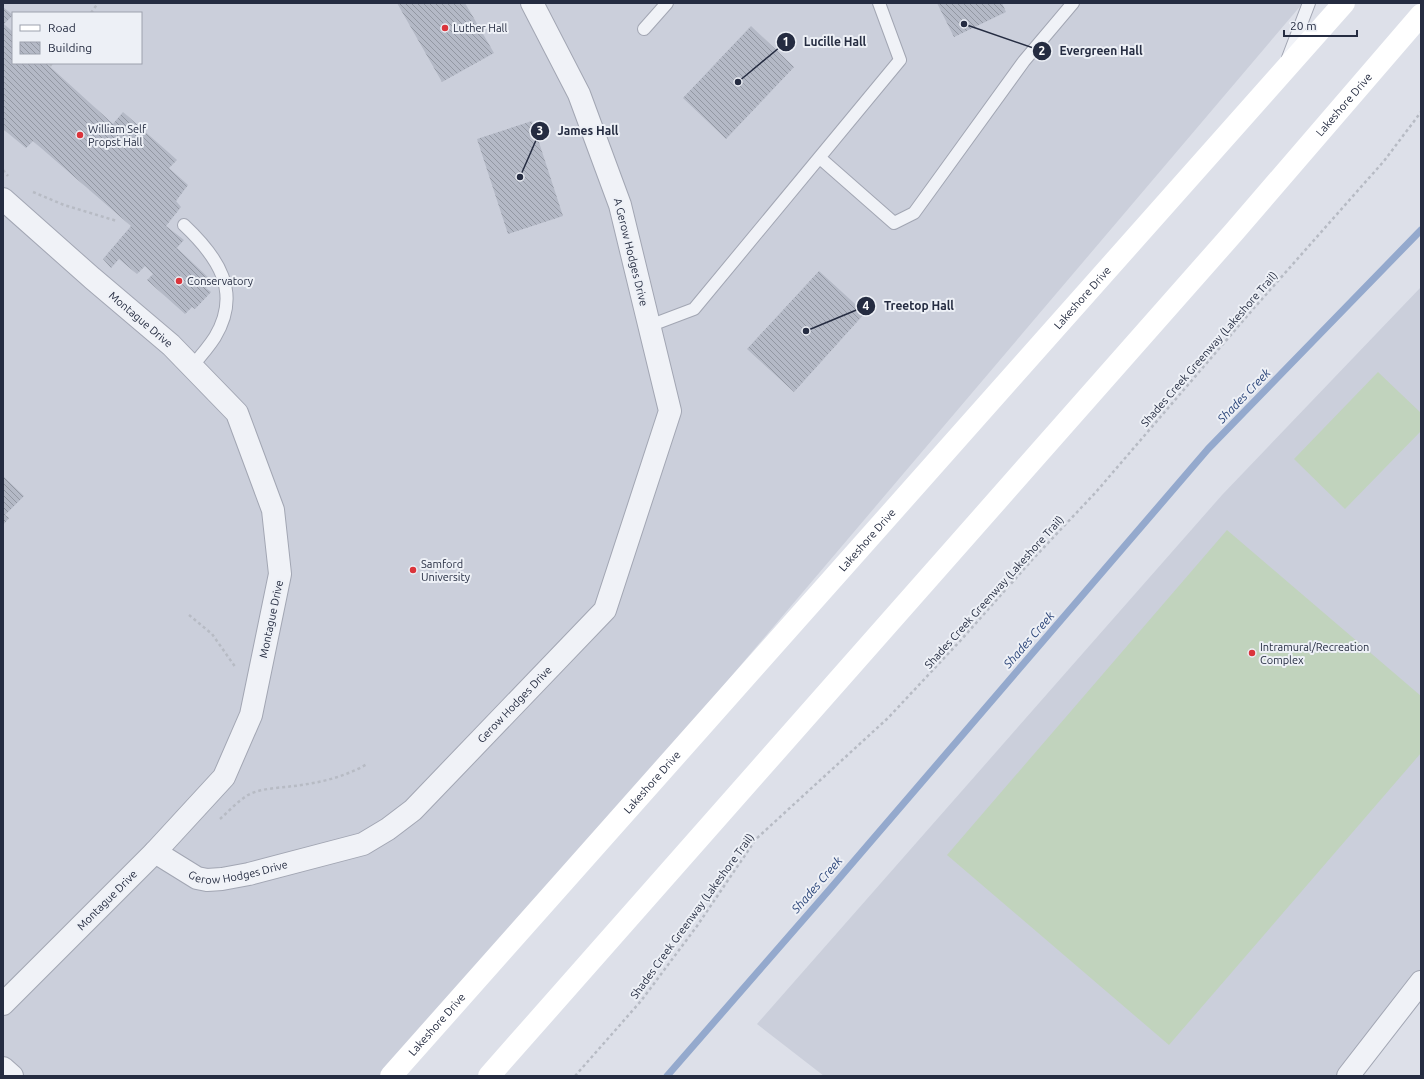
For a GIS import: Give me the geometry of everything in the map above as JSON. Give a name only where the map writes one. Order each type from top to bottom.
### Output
[{"type":"main road","name":"Lakeshore Drive","points":[[391,1076],[1344,3]]},
{"type":"main road","name":"Lakeshore Drive","points":[[489,1076],[1223,244],[1421,15]]},
{"type":"street","name":"A Gerow Hodges Drive","points":[[532,3],[579,94],[620,205],[649,326]]},
{"type":"street","name":"Montague Drive","points":[[3,199],[92,278],[171,345],[237,413],[273,510],[280,574],[251,716],[224,776],[155,852],[3,1004]]},
{"type":"street","name":"Gerow Hodges Drive","points":[[155,852],[197,878],[207,880],[249,874],[363,844],[388,829],[413,810],[605,610],[670,411],[649,326]]},
{"type":"street","points":[[1348,1076],[1421,982]]},
{"type":"street","points":[[3,1068],[12,1076]]},
{"type":"lane","points":[[644,29],[667,3]]},
{"type":"lane","points":[[649,326],[694,309],[900,60],[879,3]]},
{"type":"lane","points":[[820,158],[894,223],[914,213],[1024,61],[1073,3]]},
{"type":"lane","points":[[1283,72],[1309,3]]},
{"type":"lane","points":[[184,226],[197,237],[219,268],[225,283],[228,299],[223,320],[215,337],[192,366]]},
{"type":"path","points":[[91,12],[98,3]]},
{"type":"path","name":"Shades Creek Greenway (Lakeshore Trail)","points":[[575,1076],[641,1001],[697,926],[756,839],[888,718],[961,640],[1032,560],[1096,492],[1254,308],[1384,161],[1421,112]]},
{"type":"path","points":[[31,192],[64,205],[116,221]]},
{"type":"path","points":[[189,615],[212,634],[238,671]]},
{"type":"path","points":[[216,822],[248,795],[256,792],[305,785],[330,779],[354,771],[367,764]]},
{"type":"shaded area","name":"Samford University","points":[[3,3],[1303,3],[392,1076],[3,1076]]},
{"type":"shaded area","name":"Intramural/Recreation Complex","points":[[1421,287],[1421,990],[1353,1076],[824,1076],[757,1024],[1222,495]]},
{"type":"green space","points":[[1378,372],[1421,413],[1421,431],[1345,509],[1294,459]]},
{"type":"green space","points":[[1227,530],[1421,696],[1421,753],[1169,1045],[947,855]]},
{"type":"building","name":"Luther Hall","points":[[397,3],[465,3],[494,53],[442,82]]},
{"type":"building","points":[[937,3],[1002,3],[1006,12],[954,37]]},
{"type":"building","name":"William Self Propst Hall","points":[[3,7],[12,14],[4,24],[12,31],[12,64],[47,64],[113,124],[123,112],[177,160],[169,168],[188,185],[176,201],[181,207],[166,226],[184,240],[165,261],[177,248],[212,281],[206,288],[211,292],[195,309],[192,307],[185,314],[147,280],[153,274],[145,266],[137,274],[119,259],[111,268],[103,259],[131,226],[33,141],[26,148],[3,129]]},
{"type":"building","points":[[751,26],[794,67],[726,139],[683,98]]},
{"type":"building","points":[[532,121],[563,216],[508,234],[477,139]]},
{"type":"building","points":[[819,271],[865,313],[794,392],[747,349]]},
{"type":"building","points":[[3,476],[24,496],[5,515],[9,518],[3,525]]},
{"type":"waterway","name":"Shades Creek","points":[[667,1076],[830,889],[1208,449],[1421,230]]},
{"type":"place","name":"Evergreen Hall","points":[[964,24]]},
{"type":"place","name":"Luther Hall","points":[[445,28]]},
{"type":"place","name":"Lucille Hall","points":[[738,82]]},
{"type":"place","name":"William Self Propst Hall","points":[[80,135]]},
{"type":"place","name":"James Hall","points":[[520,177]]},
{"type":"place","name":"Conservatory","points":[[179,281]]},
{"type":"place","name":"Treetop Hall","points":[[806,331]]},
{"type":"place","name":"Samford University","points":[[413,570]]},
{"type":"place","name":"Intramural/Recreation Complex","points":[[1252,653]]}]
